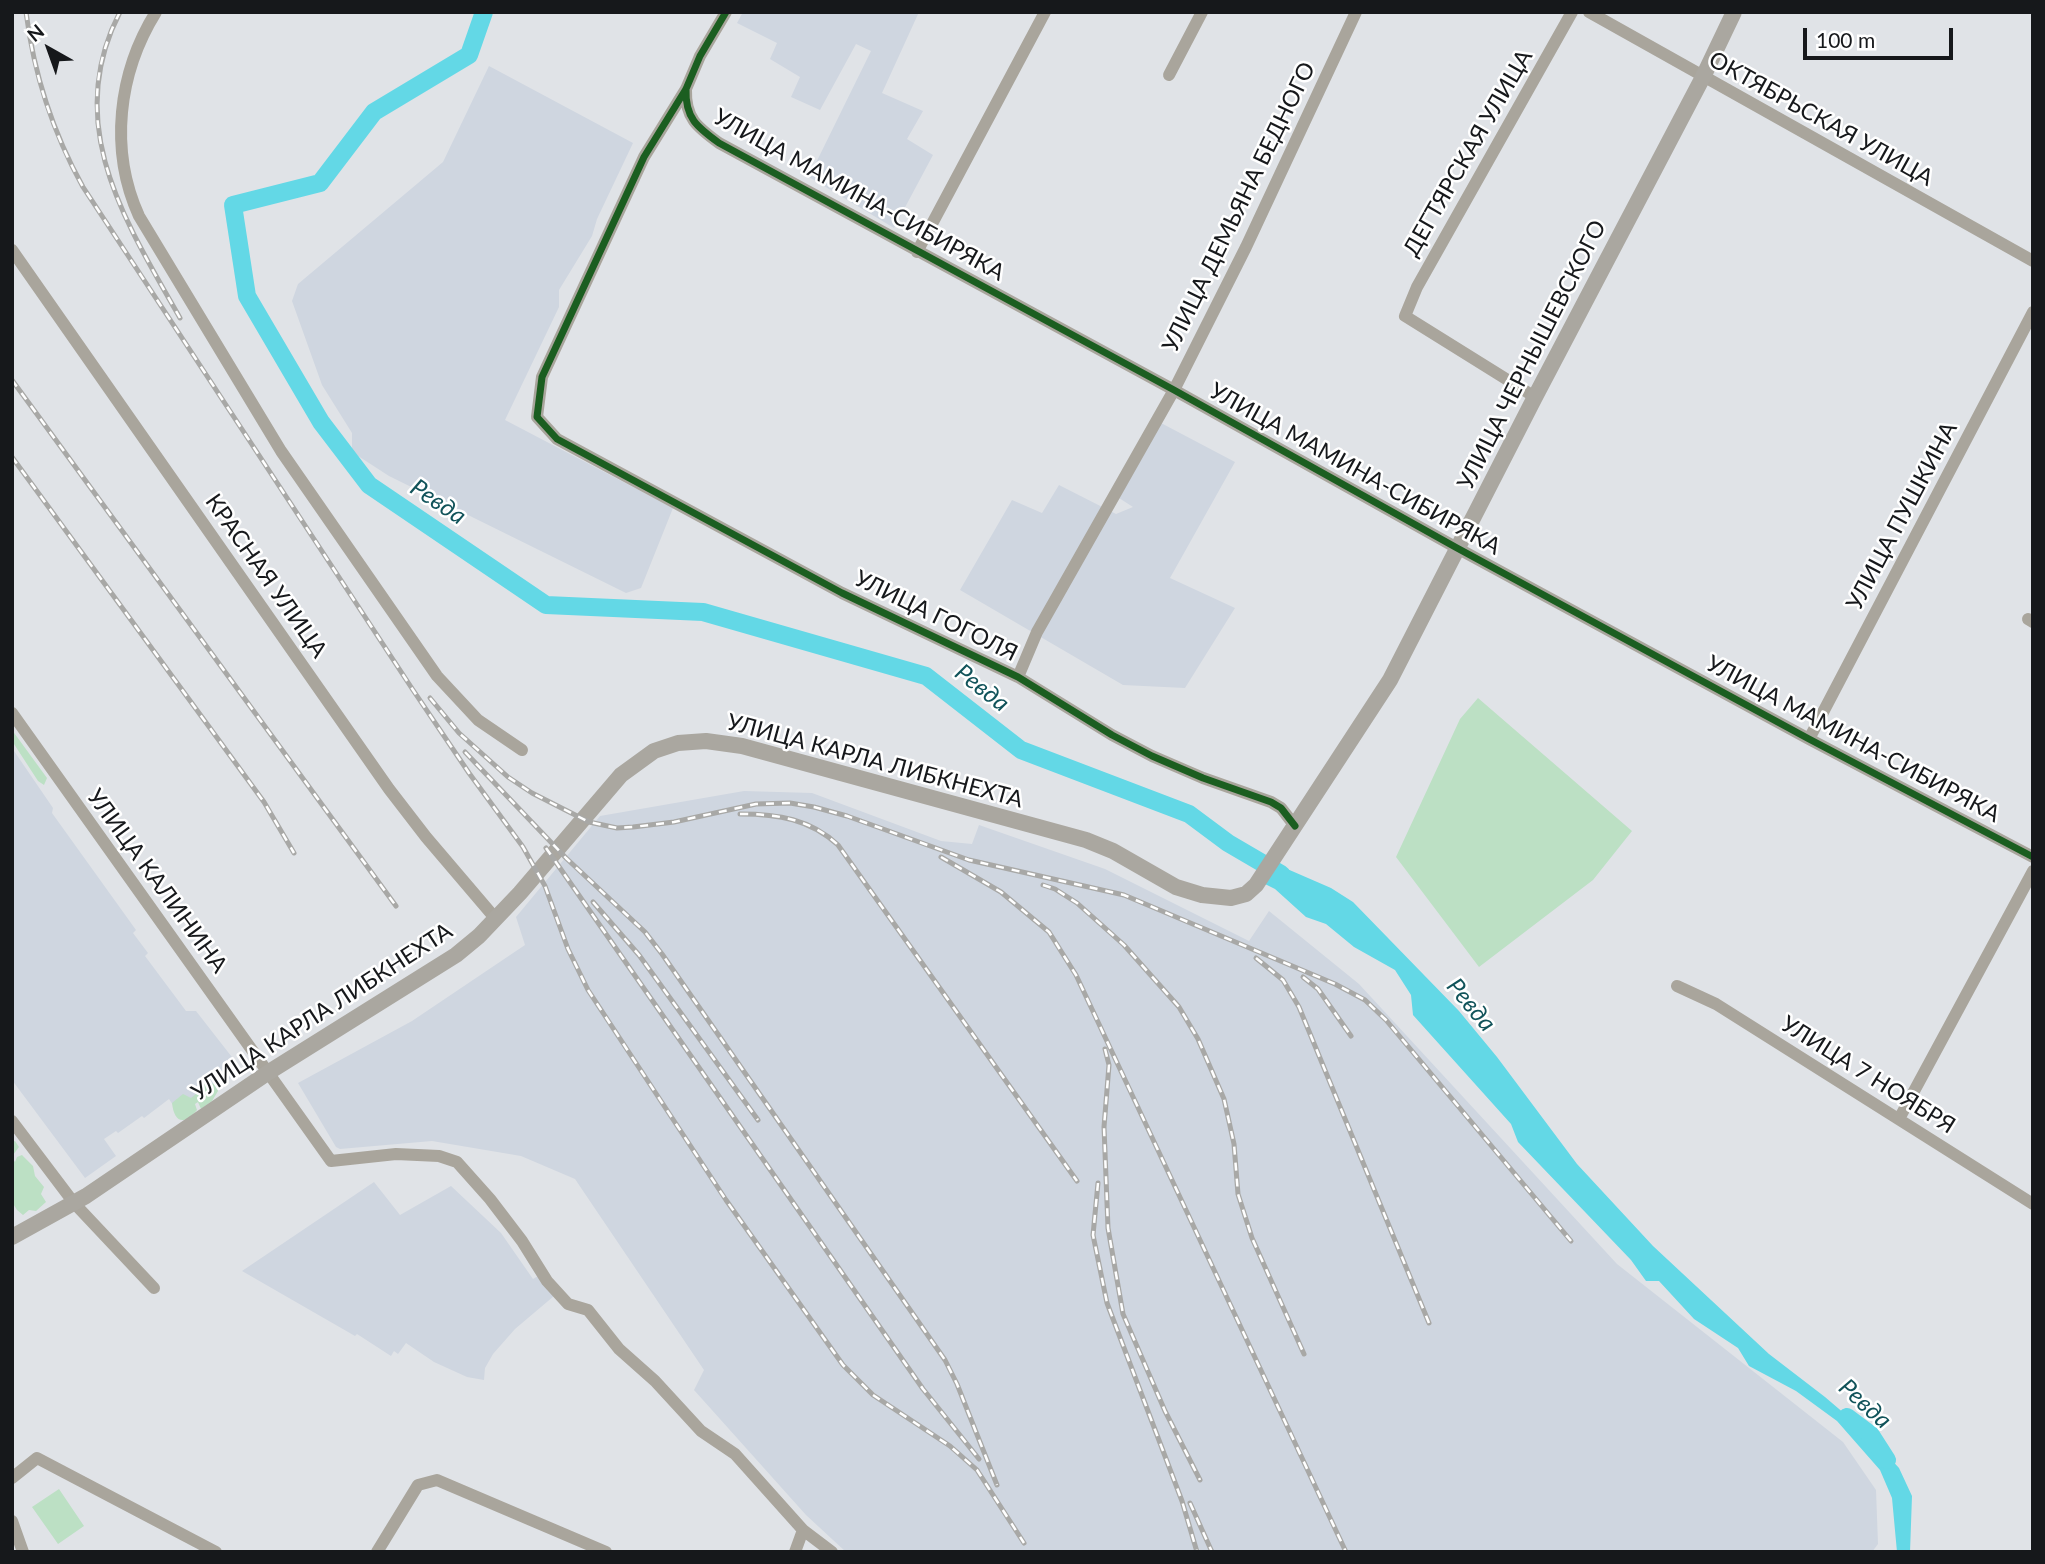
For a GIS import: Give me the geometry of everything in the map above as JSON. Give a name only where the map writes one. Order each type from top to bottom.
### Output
[{"type":"main road","name":"УЛИЦА ЧЕРНЫШЕВСКОГО","points":[[1251,891],[1292,833],[1390,680],[1703,77],[1734,12]]},
{"type":"main road","name":"УЛИЦА КАРЛА ЛИБКНЕХТА","points":[[12,1237],[74,1203],[270,1072],[456,955],[479,936],[520,893],[605,793],[643,758],[666,746],[693,741],[733,744],[1086,840],[1113,851],[1164,881],[1189,891],[1223,899],[1251,891]]},
{"type":"street","points":[[156,12],[145,30],[135,56],[121,117],[125,179],[139,216],[281,451],[437,676],[478,720],[522,750]]},
{"type":"street","points":[[686,89],[700,56],[726,12]]},
{"type":"street","points":[[917,252],[1045,12]]},
{"type":"street","points":[[1169,75],[1202,12]]},
{"type":"street","name":"УЛИЦА ДЕМЬЯНА БЕДНОГО","points":[[1018,677],[1037,632],[1174,390],[1356,12]]},
{"type":"street","name":"ДЕГТЯРСКАЯ УЛИЦА","points":[[1535,397],[1405,316],[1408,303],[1423,275],[1572,12]]},
{"type":"street","name":"ОКТЯБРЬСКАЯ УЛИЦА","points":[[1589,12],[2033,261]]},
{"type":"street","name":"УЛИЦА МАМИНА-СИБИРЯКА","points":[[686,89],[690,116],[702,131],[719,143],[1174,390],[1457,548],[2033,857]]},
{"type":"street","name":"УЛИЦА ГОГОЛЯ","points":[[686,89],[644,158],[541,377],[537,417],[557,439],[842,593],[1018,677],[1112,735],[1152,756],[1203,778],[1272,802],[1281,808],[1292,833]]},
{"type":"street","name":"КРАСНАЯ УЛИЦА","points":[[12,250],[389,789],[495,918]]},
{"type":"street","name":"УЛИЦА ПУШКИНА","points":[[1809,739],[2033,312]]},
{"type":"street","name":"УЛИЦА КАЛИНИНА","points":[[12,713],[331,1161],[396,1154],[439,1156],[457,1162],[490,1199],[522,1241],[547,1281],[568,1304],[587,1310],[619,1349],[655,1381],[701,1431],[735,1454],[803,1531]]},
{"type":"street","points":[[1899,1119],[2033,871]]},
{"type":"street","name":"УЛИЦА 7 НОЯБРЯ","points":[[1677,986],[1716,1004],[2033,1204]]},
{"type":"street","points":[[12,1121],[74,1203],[153,1288]]},
{"type":"street","points":[[12,1478],[37,1458],[216,1552]]},
{"type":"street","points":[[377,1552],[418,1485],[437,1479],[606,1552]]},
{"type":"street","points":[[12,1521],[23,1552]]},
{"type":"street","points":[[795,1552],[803,1531],[832,1552]]},
{"type":"shaded area","points":[[743,12],[919,12],[882,93],[923,111],[907,139],[933,155],[894,228],[809,177],[871,51],[856,44],[820,110],[791,97],[800,77],[770,59],[777,43],[737,23]]},
{"type":"shaded area","points":[[489,66],[633,143],[597,219],[592,236],[559,290],[559,307],[505,420],[673,508],[641,588],[626,593],[389,476],[352,452],[352,433],[322,385],[292,301],[298,284],[443,162]]},
{"type":"shaded area","points":[[1161,423],[1235,462],[1170,578],[1235,608],[1185,688],[1123,685],[960,590],[1012,500],[1042,513],[1059,485],[1116,514],[1133,507],[1119,498]]},
{"type":"shaded area","points":[[12,748],[53,808],[52,813],[136,930],[133,933],[148,953],[145,956],[186,1011],[196,1011],[242,1070],[179,1114],[169,1099],[144,1118],[142,1116],[118,1133],[116,1131],[104,1139],[116,1156],[85,1178],[12,1080]]},
{"type":"shaded area","points":[[744,791],[812,793],[941,841],[972,844],[979,825],[1105,869],[1249,941],[1269,911],[1359,984],[1617,1264],[1843,1442],[1876,1490],[1878,1544],[1872,1552],[846,1552],[806,1515],[694,1390],[704,1370],[575,1179],[521,1156],[432,1141],[340,1149],[336,1147],[298,1083],[412,1021],[525,945],[516,917],[600,816]]},
{"type":"shaded area","points":[[374,1182],[400,1215],[451,1186],[501,1233],[533,1279],[538,1276],[554,1296],[515,1329],[493,1354],[485,1368],[484,1380],[467,1377],[434,1362],[406,1343],[398,1354],[394,1351],[391,1356],[357,1334],[355,1336],[242,1271]]},
{"type":"green space","points":[[1478,698],[1632,831],[1593,880],[1479,967],[1396,857],[1460,719]]},
{"type":"green space","points":[[12,730],[47,778],[44,785],[38,781],[12,741]]},
{"type":"green space","points":[[204,1082],[215,1084],[218,1091],[212,1101],[201,1109],[198,1102],[195,1104],[197,1110],[187,1119],[177,1118],[172,1103],[183,1094],[191,1098],[201,1090]]},
{"type":"green space","points":[[15,1141],[19,1147],[13,1159],[15,1162],[17,1157],[22,1155],[33,1166],[35,1176],[44,1187],[41,1194],[46,1202],[36,1211],[29,1210],[23,1215],[12,1202],[12,1142]]},
{"type":"green space","points":[[59,1489],[84,1526],[58,1544],[32,1507]]},
{"type":"water","points":[[1278,865],[1331,888],[1353,902],[1459,1011],[1577,1164],[1653,1246],[1769,1354],[1866,1432],[1899,1468],[1912,1496],[1910,1552],[1897,1552],[1892,1498],[1880,1470],[1837,1421],[1796,1391],[1749,1366],[1738,1348],[1694,1319],[1659,1281],[1646,1281],[1631,1260],[1518,1142],[1511,1124],[1413,1015],[1411,995],[1395,970],[1354,947],[1326,924],[1306,917],[1275,889],[1265,884]]},
{"type":"waterway","name":"Ревда","points":[[484,12],[469,55],[374,112],[320,183],[233,205],[247,296],[321,422],[369,485],[546,605],[703,612],[926,676],[1021,750],[1189,814],[1228,843],[1281,874]]},
{"type":"waterway","name":"Ревда","points":[[1847,1417],[1871,1435],[1887,1460]]},
{"type":"railway","points":[[26,12],[39,80],[53,124],[83,187],[413,690],[523,847],[545,886],[568,949],[588,990],[726,1200],[843,1365],[873,1395],[950,1446],[977,1470],[1024,1543]]},
{"type":"railway","points":[[120,12],[104,53],[97,93],[99,132],[108,171],[122,208],[139,245],[180,318]]},
{"type":"railway","points":[[12,380],[396,906]]},
{"type":"railway","points":[[12,457],[264,802],[294,853]]},
{"type":"railway","points":[[430,698],[459,733],[508,777],[532,793],[589,822],[617,828],[633,827],[674,822],[756,804],[790,803],[814,807],[847,816],[969,860],[1124,895],[1335,984],[1365,1000],[1386,1020],[1571,1241]]},
{"type":"railway","points":[[465,752],[566,858],[645,932],[662,954],[945,1360],[997,1485]]},
{"type":"railway","points":[[740,814],[793,820],[816,829],[838,845],[1077,1181]]},
{"type":"railway","points":[[546,848],[923,1389],[979,1459]]},
{"type":"railway","points":[[941,857],[1001,892],[1049,932],[1076,975],[1346,1552]]},
{"type":"railway","points":[[1043,885],[1077,903],[1124,945],[1179,1007],[1198,1039],[1224,1099],[1234,1144],[1238,1194],[1252,1238],[1304,1354]]},
{"type":"railway","points":[[593,902],[639,955],[758,1120]]},
{"type":"railway","points":[[1256,958],[1283,980],[1299,1007],[1429,1323]]},
{"type":"railway","points":[[1303,977],[1318,989],[1351,1036]]},
{"type":"railway","points":[[1105,1049],[1109,1065],[1104,1127],[1108,1228],[1123,1314],[1165,1411],[1200,1480]]},
{"type":"railway","points":[[1098,1183],[1093,1235],[1107,1303],[1182,1501],[1197,1552]]},
{"type":"railway","points":[[1190,1503],[1212,1552]]},
{"type":"cycle path","points":[[726,12],[700,56],[686,89],[644,157],[542,377],[537,417],[557,439],[842,593],[1018,677],[1112,735],[1152,756],[1203,778],[1271,802],[1281,808],[1295,826]]},
{"type":"cycle path","points":[[686,89],[690,115],[704,132],[719,143],[1174,390],[1457,548],[2033,857]]}]
